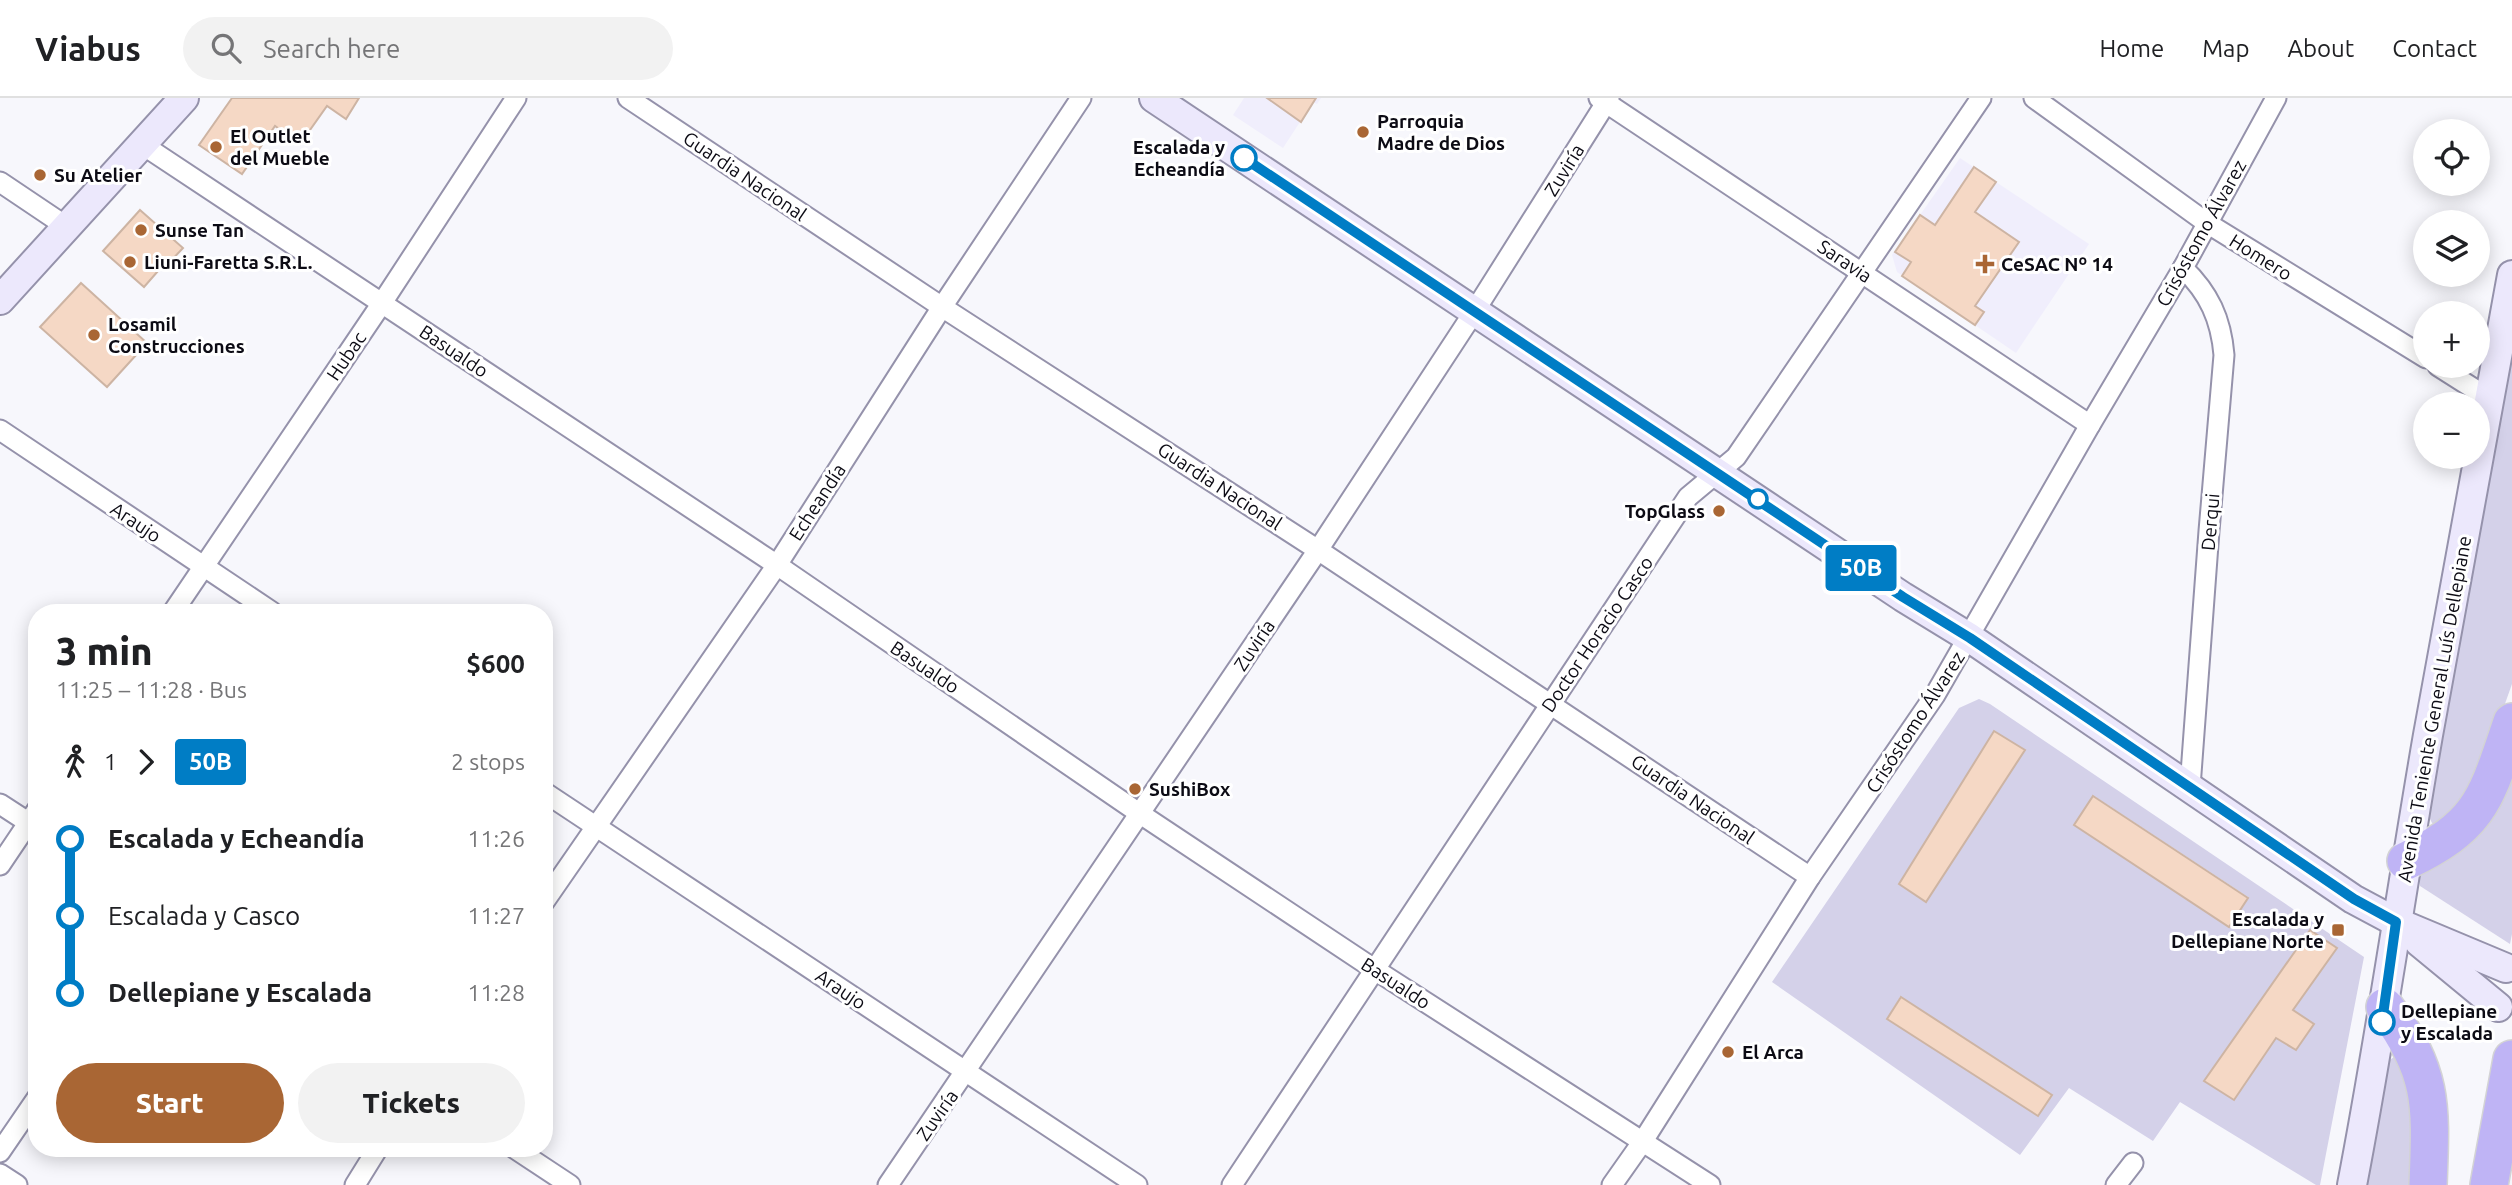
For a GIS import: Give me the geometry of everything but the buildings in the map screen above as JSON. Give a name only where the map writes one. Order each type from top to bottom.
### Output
[{"type":"highway","points":[[2406,861],[2450,838],[2479,808],[2512,722]]},
{"type":"highway","points":[[2385,1007],[2404,1034],[2423,1072],[2430,1125],[2428,1185]]},
{"type":"highway","points":[[2489,1185],[2510,1069]]},
{"type":"main road","points":[[0,300],[184,98]]},
{"type":"main road","points":[[1154,98],[1903,597],[1970,638],[2354,899],[2396,922],[2506,968]]},
{"type":"main road","name":"Avenida Teniente General Luís Dellepiane","points":[[2490,399],[2512,275]]},
{"type":"main road","name":"Avenida Teniente General Luís Dellepiane","points":[[2352,1185],[2385,1007],[2406,861],[2477,469]]},
{"type":"main road","points":[[2396,922],[2498,1007]]},
{"type":"street","name":"Hubac","points":[[179,604],[382,303],[516,98]]},
{"type":"street","name":"Guardia Nacional","points":[[628,98],[942,307],[1318,550],[1810,877]]},
{"type":"street","name":"Echeandía","points":[[553,889],[777,565],[942,307],[1081,98]]},
{"type":"street","name":"Doctor Horacio Casco","points":[[1232,1185],[1688,497],[1735,457],[1981,98]]},
{"type":"street","name":"Homero","points":[[2034,98],[2207,223],[2413,350]]},
{"type":"street","name":"Crisóstomo Álvarez","points":[[1612,1185],[1810,877],[1935,695],[1970,638],[2090,425],[2183,268],[2276,98]]},
{"type":"street","name":"Zuviría","points":[[888,1185],[1318,550],[1474,313],[1605,100]]},
{"type":"street","name":"Saravia","points":[[1605,100],[2090,425]]},
{"type":"street","name":"Basualdo","points":[[143,145],[777,565],[1374,970],[1710,1185]]},
{"type":"street","points":[[0,182],[67,227]]},
{"type":"street","name":"Derqui","points":[[2183,268],[2198,282],[2212,303],[2222,329],[2224,355],[2208,531],[2190,788]]},
{"type":"street","points":[[2457,378],[2479,392]]},
{"type":"street","name":"Araujo","points":[[0,430],[260,604]]},
{"type":"street","name":"Araujo","points":[[553,798],[1137,1185]]},
{"type":"street","points":[[0,804],[28,817]]},
{"type":"street","points":[[0,865],[28,828]]},
{"type":"street","points":[[0,1152],[28,1111]]},
{"type":"street","points":[[355,1185],[372,1157]]},
{"type":"street","points":[[528,1157],[570,1185]]},
{"type":"street","points":[[2116,1185],[2133,1163]]},
{"type":"street","points":[[0,1174],[16,1185]]},
{"type":"shaded area","points":[[1244,98],[1321,98],[1317,104],[1313,102],[1283,148],[1233,115]]},
{"type":"shaded area","name":"CeSAC Nº 14","points":[[1960,158],[2089,244],[2016,353],[1897,272],[1892,255]]},
{"type":"shaded area","points":[[2512,349],[2512,684],[2469,805],[2440,827],[2432,823],[2428,815]]},
{"type":"shaded area","points":[[1979,699],[1990,704],[2364,957],[2320,1185],[2180,1102],[2153,1141],[2069,1088],[2020,1155],[1772,982],[1959,708]],"holes":[[[1994,731],[2024,750],[1926,902],[1899,884]],[[2094,796],[2248,898],[2074,825]],[[2310,930],[2337,948],[2293,1010],[2313,1024],[2276,1038],[2234,1100],[2205,1081]],[[1900,997],[2051,1094],[2038,1116],[1887,1019]]]},
{"type":"shaded area","points":[[2512,733],[2510,944],[2420,886],[2419,874]]},
{"type":"shaded area","points":[[2403,1050],[2419,1185],[2366,1185],[2390,1060]]},
{"type":"bus line","name":"50B","points":[[1244,158],[1903,597],[1970,638],[2354,899],[2396,922],[2382,1022]]},
{"type":"place","name":"Parroquia Madre de Dios","points":[[1363,132]]},
{"type":"place","name":"El Outlet del Mueble","points":[[216,147]]},
{"type":"place","name":"Escalada y Echeandía","points":[[1244,158]]},
{"type":"place","name":"Su Atelier","points":[[40,175]]},
{"type":"place","name":"Sunse Tan","points":[[141,230]]},
{"type":"place","name":"Liuni-Faretta S.R.L.","points":[[130,262]]},
{"type":"place","name":"CeSAC Nº 14","points":[[1985,264]]},
{"type":"place","name":"Losamil Construcciones","points":[[94,335]]},
{"type":"place","name":"TopGlass","points":[[1719,511]]},
{"type":"place","name":"SushiBox","points":[[1135,789]]},
{"type":"place","name":"Escalada y Dellepiane Norte","points":[[2338,930]]},
{"type":"place","name":"Dellepiane y Escalada","points":[[2382,1022]]},
{"type":"place","name":"El Arca","points":[[1728,1052]]}]
